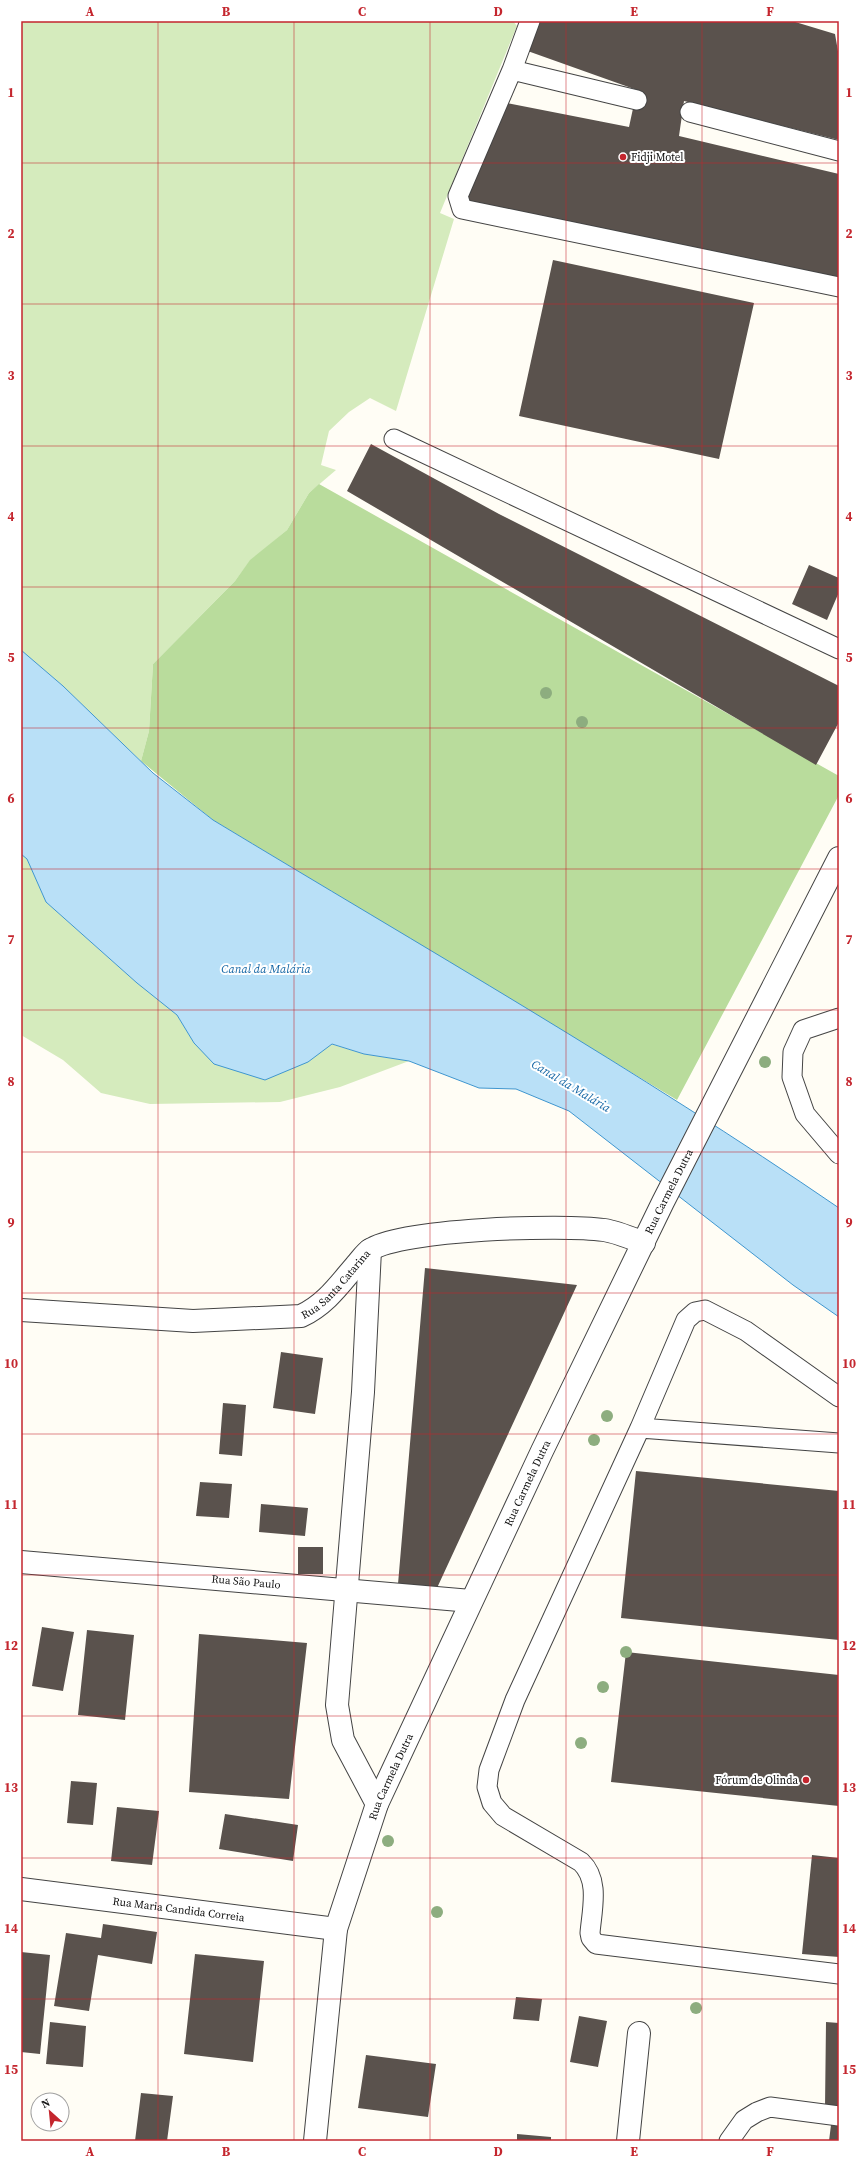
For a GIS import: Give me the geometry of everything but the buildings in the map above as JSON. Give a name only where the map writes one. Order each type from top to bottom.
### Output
[{"type":"street","name":"Rua Carmela Dutra","points":[[315,2141],[336,1929],[377,1804],[471,1601],[663,1202],[723,1082],[839,858]]},
{"type":"street","name":"Rua Santa Catarina","points":[[21,1310],[194,1321],[301,1316],[313,1310],[327,1299],[370,1250],[388,1242],[409,1238],[488,1230],[559,1227],[605,1230],[644,1243]]},
{"type":"street","points":[[370,1250],[362,1392],[337,1706],[343,1740],[377,1804]]},
{"type":"street","name":"Rua São Paulo","points":[[21,1562],[471,1601]]},
{"type":"street","name":"Rua Maria Candida Correia","points":[[21,1889],[336,1929]]},
{"type":"street","points":[[628,2141],[639,2033]]},
{"type":"lane","points":[[530,21],[512,70],[458,196],[462,209],[839,287]]},
{"type":"lane","points":[[512,70],[637,100]]},
{"type":"lane","points":[[690,112],[839,151]]},
{"type":"lane","points":[[394,439],[839,649]]},
{"type":"lane","points":[[839,1018],[803,1030],[793,1052],[792,1078],[805,1114],[839,1154]]},
{"type":"lane","points":[[839,1398],[746,1331],[705,1310],[695,1312],[686,1320],[640,1428],[515,1700],[489,1770],[487,1787],[492,1803],[503,1816],[587,1867],[593,1883],[590,1933],[593,1942],[596,1944],[839,1974]]},
{"type":"lane","points":[[640,1428],[839,1443]]},
{"type":"lane","points":[[729,2141],[744,2120],[756,2112],[770,2107],[839,2116]]},
{"type":"green space","points":[[21,21],[513,21],[517,26],[440,213],[454,219],[396,411],[370,398],[349,412],[329,431],[321,465],[336,470],[309,493],[287,530],[250,561],[235,581],[153,664],[149,731],[141,761],[63,686],[21,650]]},
{"type":"green space","points":[[319,484],[839,776],[839,795],[677,1100],[213,820],[141,761],[149,731],[153,664],[235,581],[250,560],[287,530],[309,493]]},
{"type":"green space","points":[[21,854],[27,859],[46,902],[137,983],[177,1015],[194,1043],[308,1062],[331,1044],[364,1054],[409,1061],[340,1087],[280,1102],[150,1104],[101,1093],[63,1060],[21,1035]]},
{"type":"water","name":"Canal da Malária","points":[[21,650],[63,686],[153,773],[213,820],[607,1058],[685,1107],[839,1208],[839,1317],[793,1285],[569,1111],[516,1089],[479,1088],[409,1061],[364,1054],[332,1044],[308,1062],[265,1080],[214,1064],[194,1043],[177,1015],[137,983],[46,902],[27,859],[21,854]]},
{"type":"place","name":"Fidji Motel","points":[[623,157]]},
{"type":"place","name":"Fórum de Olinda","points":[[806,1780]]}]
